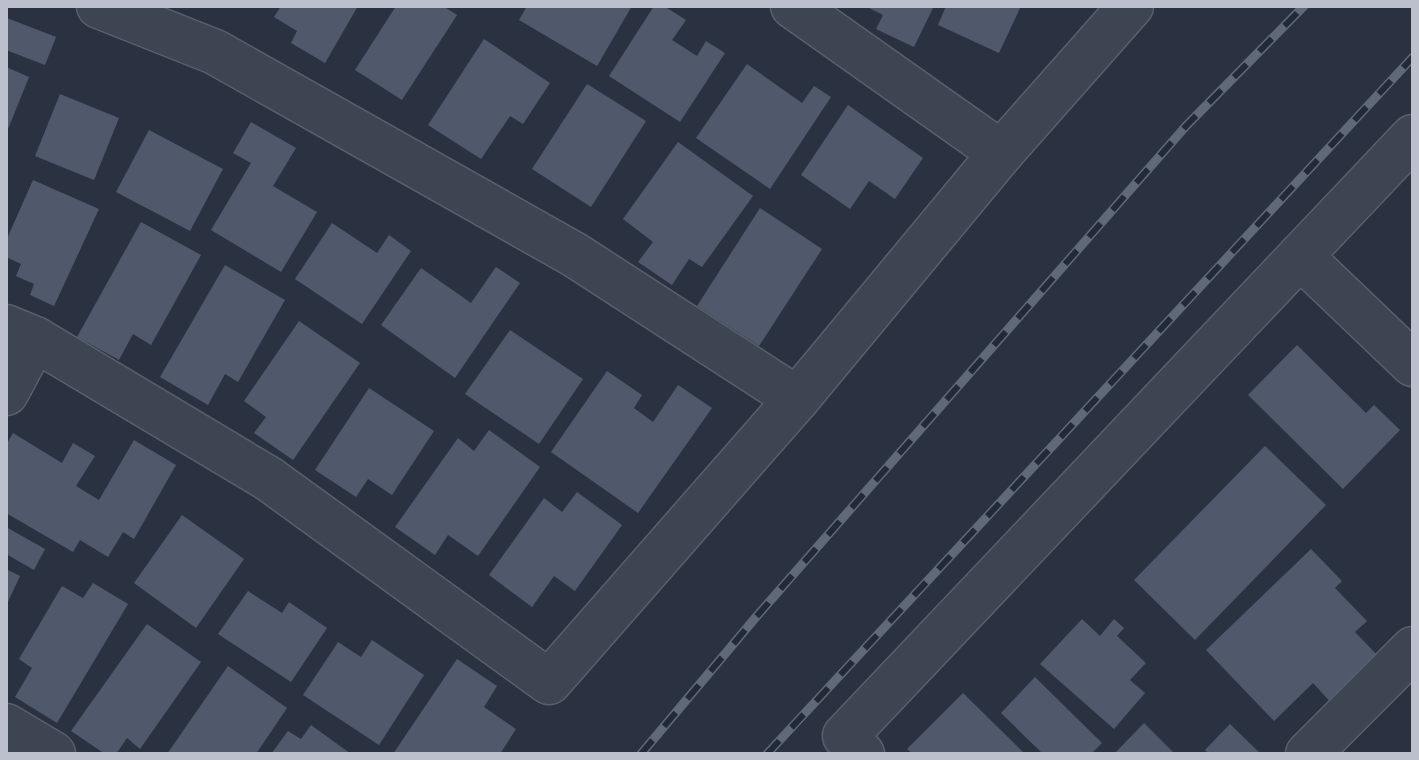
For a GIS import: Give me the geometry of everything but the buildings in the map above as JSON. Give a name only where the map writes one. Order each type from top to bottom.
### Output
[{"type":"street","points":[[99,6],[215,52],[478,200],[575,255],[797,399]]},
{"type":"street","points":[[793,6],[1001,153]]},
{"type":"street","points":[[6,393],[20,333],[269,479],[549,682],[797,399],[1001,153],[1131,6]]},
{"type":"street","points":[[862,754],[845,736],[1413,137]]},
{"type":"street","points":[[1300,256],[1413,364]]},
{"type":"street","points":[[1308,754],[1413,649]]},
{"type":"street","points":[[6,726],[53,754]]},
{"type":"railway","points":[[641,754],[756,617],[1186,126],[1304,6]]},
{"type":"railway","points":[[767,754],[1413,57]]}]
